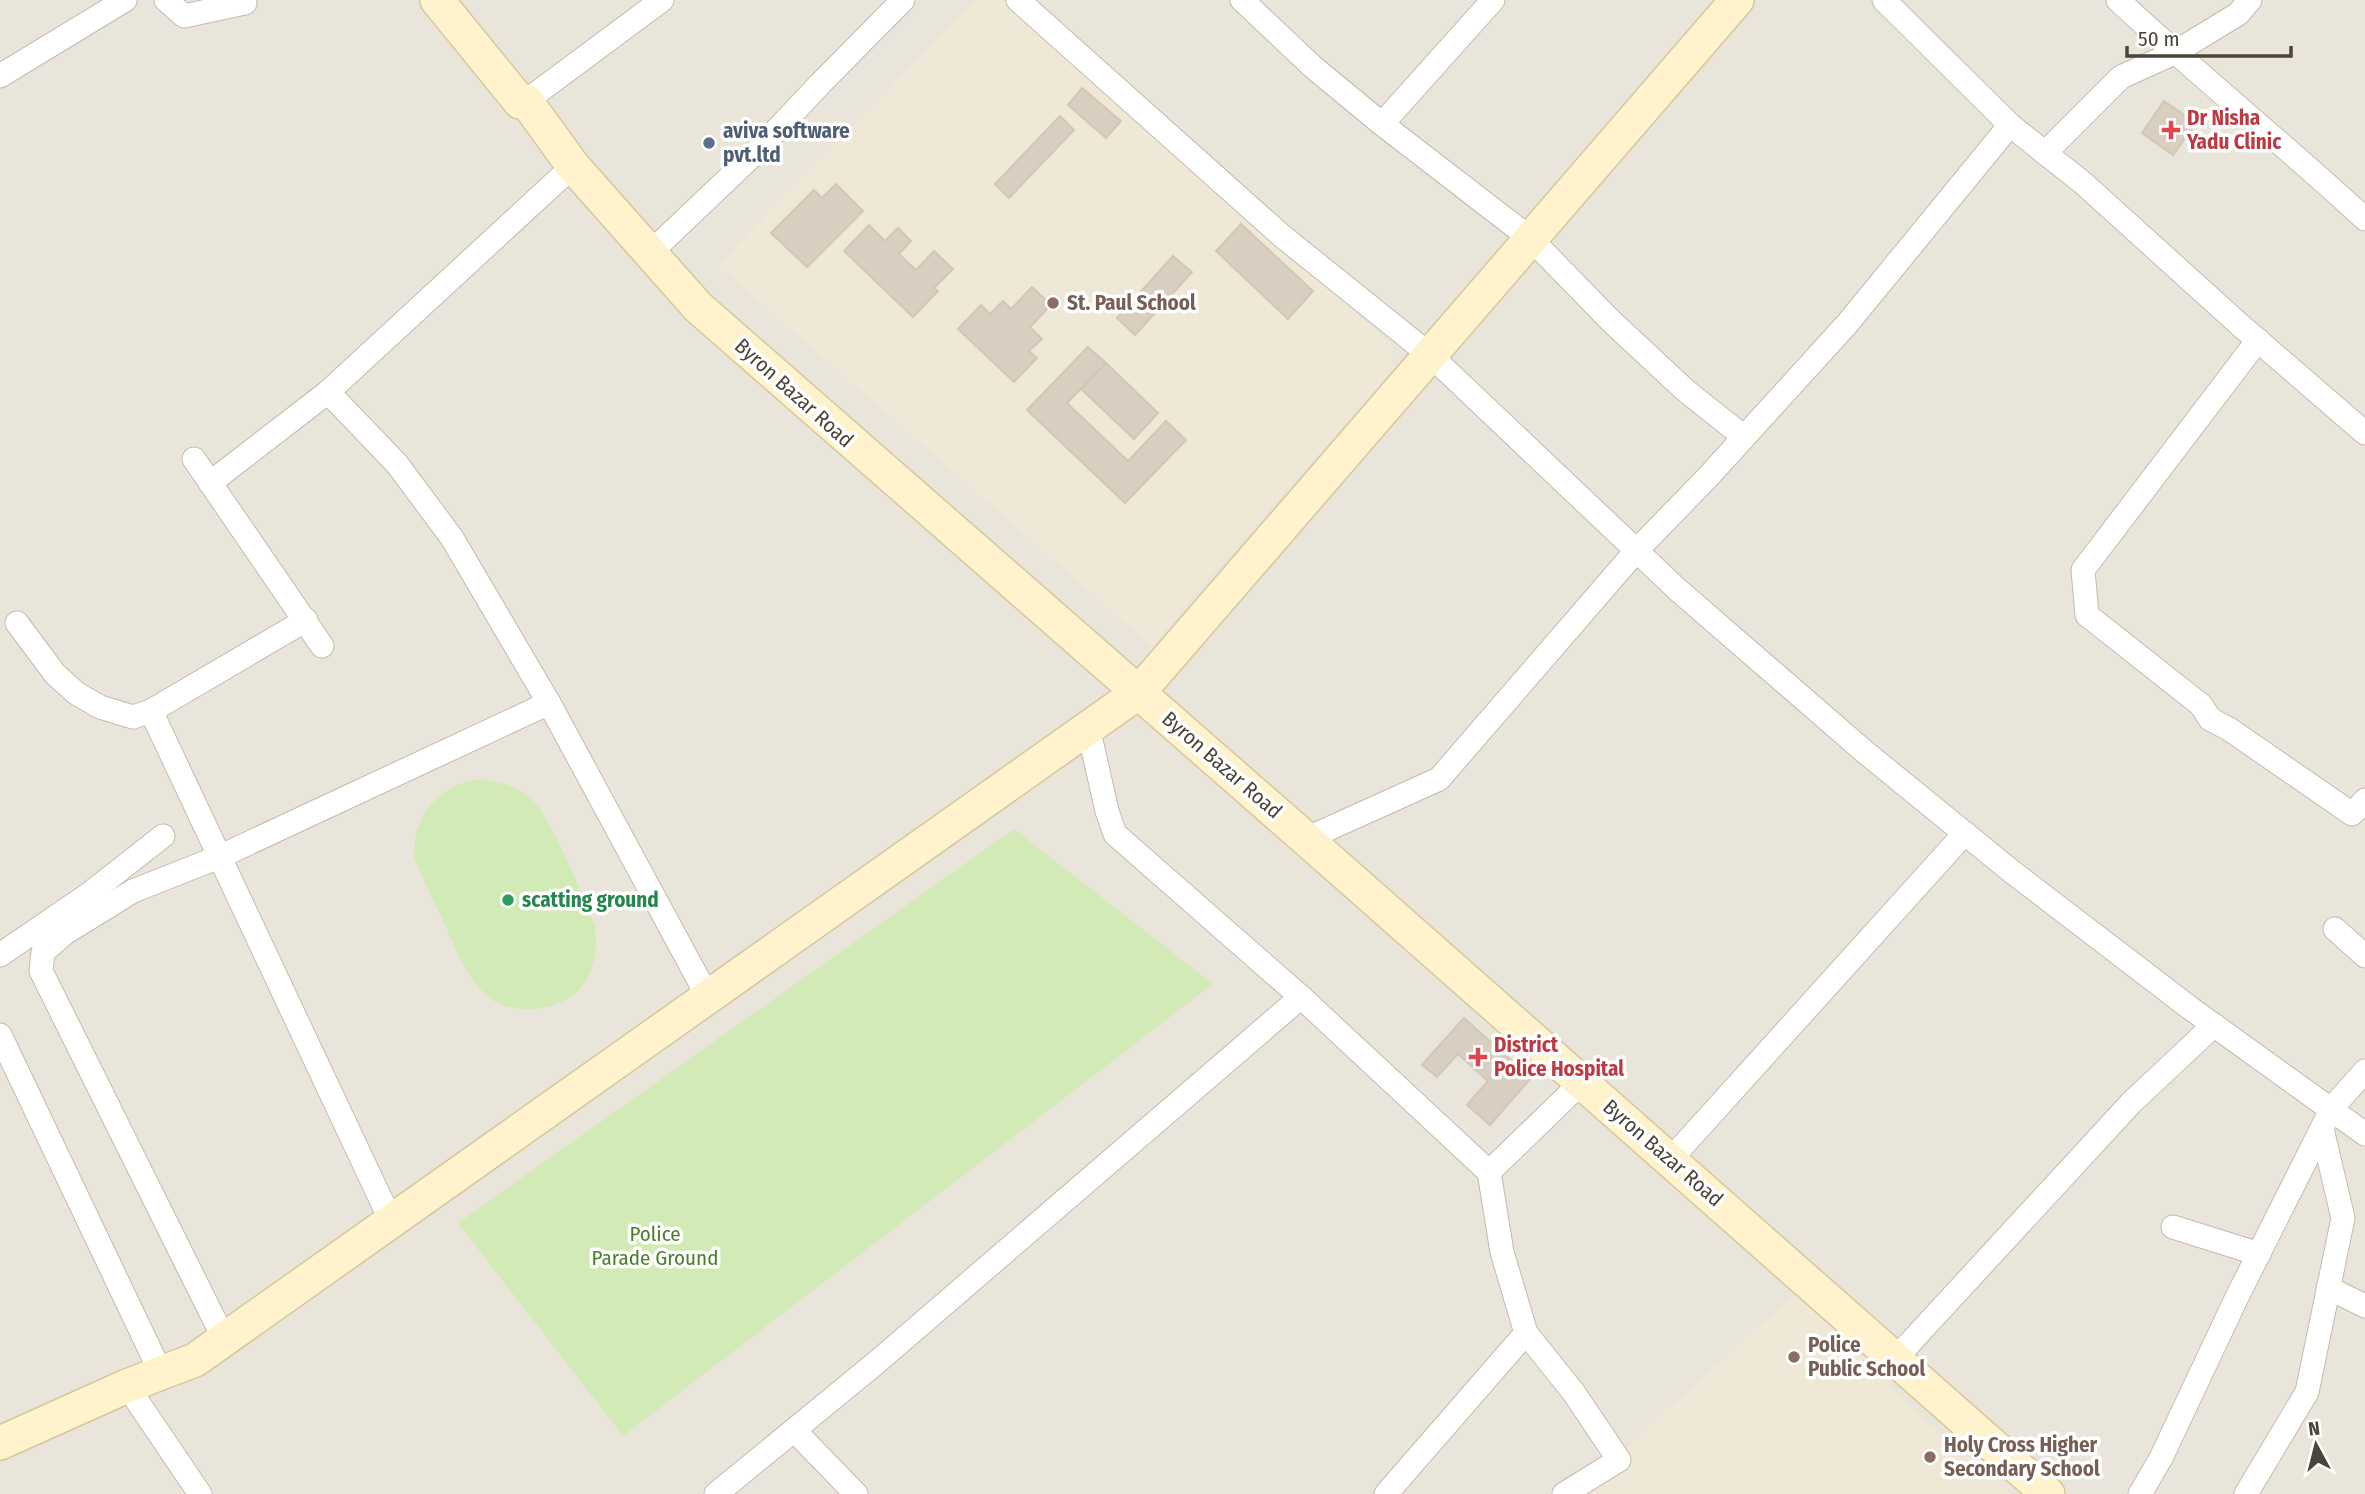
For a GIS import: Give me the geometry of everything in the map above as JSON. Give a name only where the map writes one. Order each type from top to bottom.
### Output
[{"type":"street","points":[[0,76],[125,0]]},
{"type":"street","points":[[166,0],[184,16],[245,3]]},
{"type":"street","name":"Byron Bazar Road","points":[[437,0],[520,102],[526,101],[573,166],[698,307],[2048,1494]]},
{"type":"street","points":[[526,101],[662,0]]},
{"type":"street","points":[[650,253],[753,155],[903,0]]},
{"type":"street","points":[[1018,0],[1282,236],[1430,355],[1678,590],[1865,752],[1965,833],[2214,1025],[2365,1134]]},
{"type":"street","points":[[1242,0],[1313,67],[1531,239],[1611,321],[1685,390],[1744,437]]},
{"type":"street","points":[[1382,124],[1493,0]]},
{"type":"street","points":[[0,1443],[127,1386],[195,1360],[1139,692],[1737,0]]},
{"type":"street","points":[[1884,0],[2010,125],[2083,183],[2365,433]]},
{"type":"street","points":[[2118,0],[2174,53],[2312,170],[2365,219]]},
{"type":"street","points":[[2045,153],[2121,77],[2174,53],[2238,14],[2250,0]]},
{"type":"street","points":[[1306,839],[1439,779],[1636,551],[1847,324],[2010,125]]},
{"type":"street","points":[[209,483],[327,392],[573,166]]},
{"type":"street","points":[[2258,340],[2083,570],[2087,615],[2201,705],[2210,719],[2229,729],[2352,814],[2365,800]]},
{"type":"street","points":[[327,392],[397,464],[452,538],[549,703],[708,997]]},
{"type":"street","points":[[194,460],[323,646]]},
{"type":"street","points":[[18,623],[55,674],[76,694],[100,707],[133,717],[151,711],[306,620]]},
{"type":"street","points":[[224,1339],[41,971],[43,952],[65,933],[133,891],[219,857],[549,703]]},
{"type":"street","points":[[151,711],[391,1221]]},
{"type":"street","points":[[1088,727],[1107,811],[1115,834],[1301,997],[1489,1172],[1502,1252],[1526,1333],[1574,1393],[1619,1460],[1564,1494]]},
{"type":"street","points":[[1670,1160],[1965,833]]},
{"type":"street","points":[[0,955],[89,894],[163,836]]},
{"type":"street","points":[[2335,929],[2365,956]]},
{"type":"street","points":[[716,1494],[877,1362],[1301,997]]},
{"type":"street","points":[[1896,1358],[2131,1103],[2214,1025]]},
{"type":"street","points":[[0,1035],[161,1373]]},
{"type":"street","points":[[2140,1494],[2161,1458],[2332,1108],[2365,1071]]},
{"type":"street","points":[[1489,1172],[1582,1082]]},
{"type":"street","points":[[2246,1494],[2307,1392],[2343,1218],[2322,1129]]},
{"type":"street","points":[[2173,1227],[2259,1254]]},
{"type":"street","points":[[2328,1288],[2365,1306]]},
{"type":"street","points":[[1386,1494],[1526,1333]]},
{"type":"street","points":[[127,1386],[200,1494]]},
{"type":"street","points":[[794,1430],[856,1494]]},
{"type":"shaded area","points":[[0,0],[2365,0],[2365,1494],[0,1494]]},
{"type":"shaded area","name":"St. Paul School","points":[[976,0],[1003,0],[1391,344],[1394,368],[1152,646],[718,265]]},
{"type":"shaded area","name":"Police Public School","points":[[1796,1293],[1925,1420],[2011,1494],[1576,1494]]},
{"type":"green space","name":"scatting ground","points":[[483,779],[518,790],[537,806],[556,837],[595,925],[595,955],[589,975],[576,992],[552,1006],[537,1009],[508,1007],[496,1002],[478,987],[457,953],[414,856],[418,827],[432,803],[454,787]]},
{"type":"green space","name":"Police Parade Ground","points":[[1014,829],[1213,984],[623,1436],[458,1223]]},
{"type":"building","points":[[1082,88],[1121,121],[1106,138],[1068,105]]},
{"type":"building","points":[[2164,101],[2196,123],[2173,155],[2142,133]]},
{"type":"building","points":[[1060,116],[1074,130],[1009,198],[995,184]]},
{"type":"building","points":[[836,184],[863,211],[807,267],[771,233],[814,190],[822,198]]},
{"type":"building","points":[[1241,224],[1313,291],[1288,319],[1216,251]]},
{"type":"building","points":[[869,225],[885,241],[898,228],[911,241],[899,254],[916,270],[934,251],[953,269],[934,288],[938,291],[913,317],[844,251]]},
{"type":"building","points":[[1173,256],[1192,272],[1135,335],[1117,318]]},
{"type":"building","points":[[1032,287],[1051,305],[1030,327],[1042,339],[1029,351],[1037,358],[1014,382],[958,329],[981,305],[990,314],[1003,301],[1011,309]]},
{"type":"building","points":[[1088,347],[1106,363],[1067,403],[1128,461],[1166,421],[1186,440],[1125,503],[1027,410]]},
{"type":"building","points":[[1106,363],[1158,413],[1134,439],[1081,389]]},
{"type":"building","points":[[1464,1018],[1531,1078],[1490,1125],[1467,1105],[1488,1081],[1458,1054],[1437,1077],[1422,1065]]},
{"type":"place","name":"Dr Nisha Yadu Clinic","points":[[2171,130]]},
{"type":"place","name":"aviva software pvt.ltd","points":[[709,143]]},
{"type":"place","name":"St. Paul School","points":[[1053,303]]},
{"type":"place","name":"scatting ground","points":[[508,900]]},
{"type":"place","name":"District Police Hospital","points":[[1478,1057]]},
{"type":"place","name":"Police Public School","points":[[1794,1357]]},
{"type":"place","name":"Holy Cross Higher Secondary School","points":[[1930,1457]]}]
